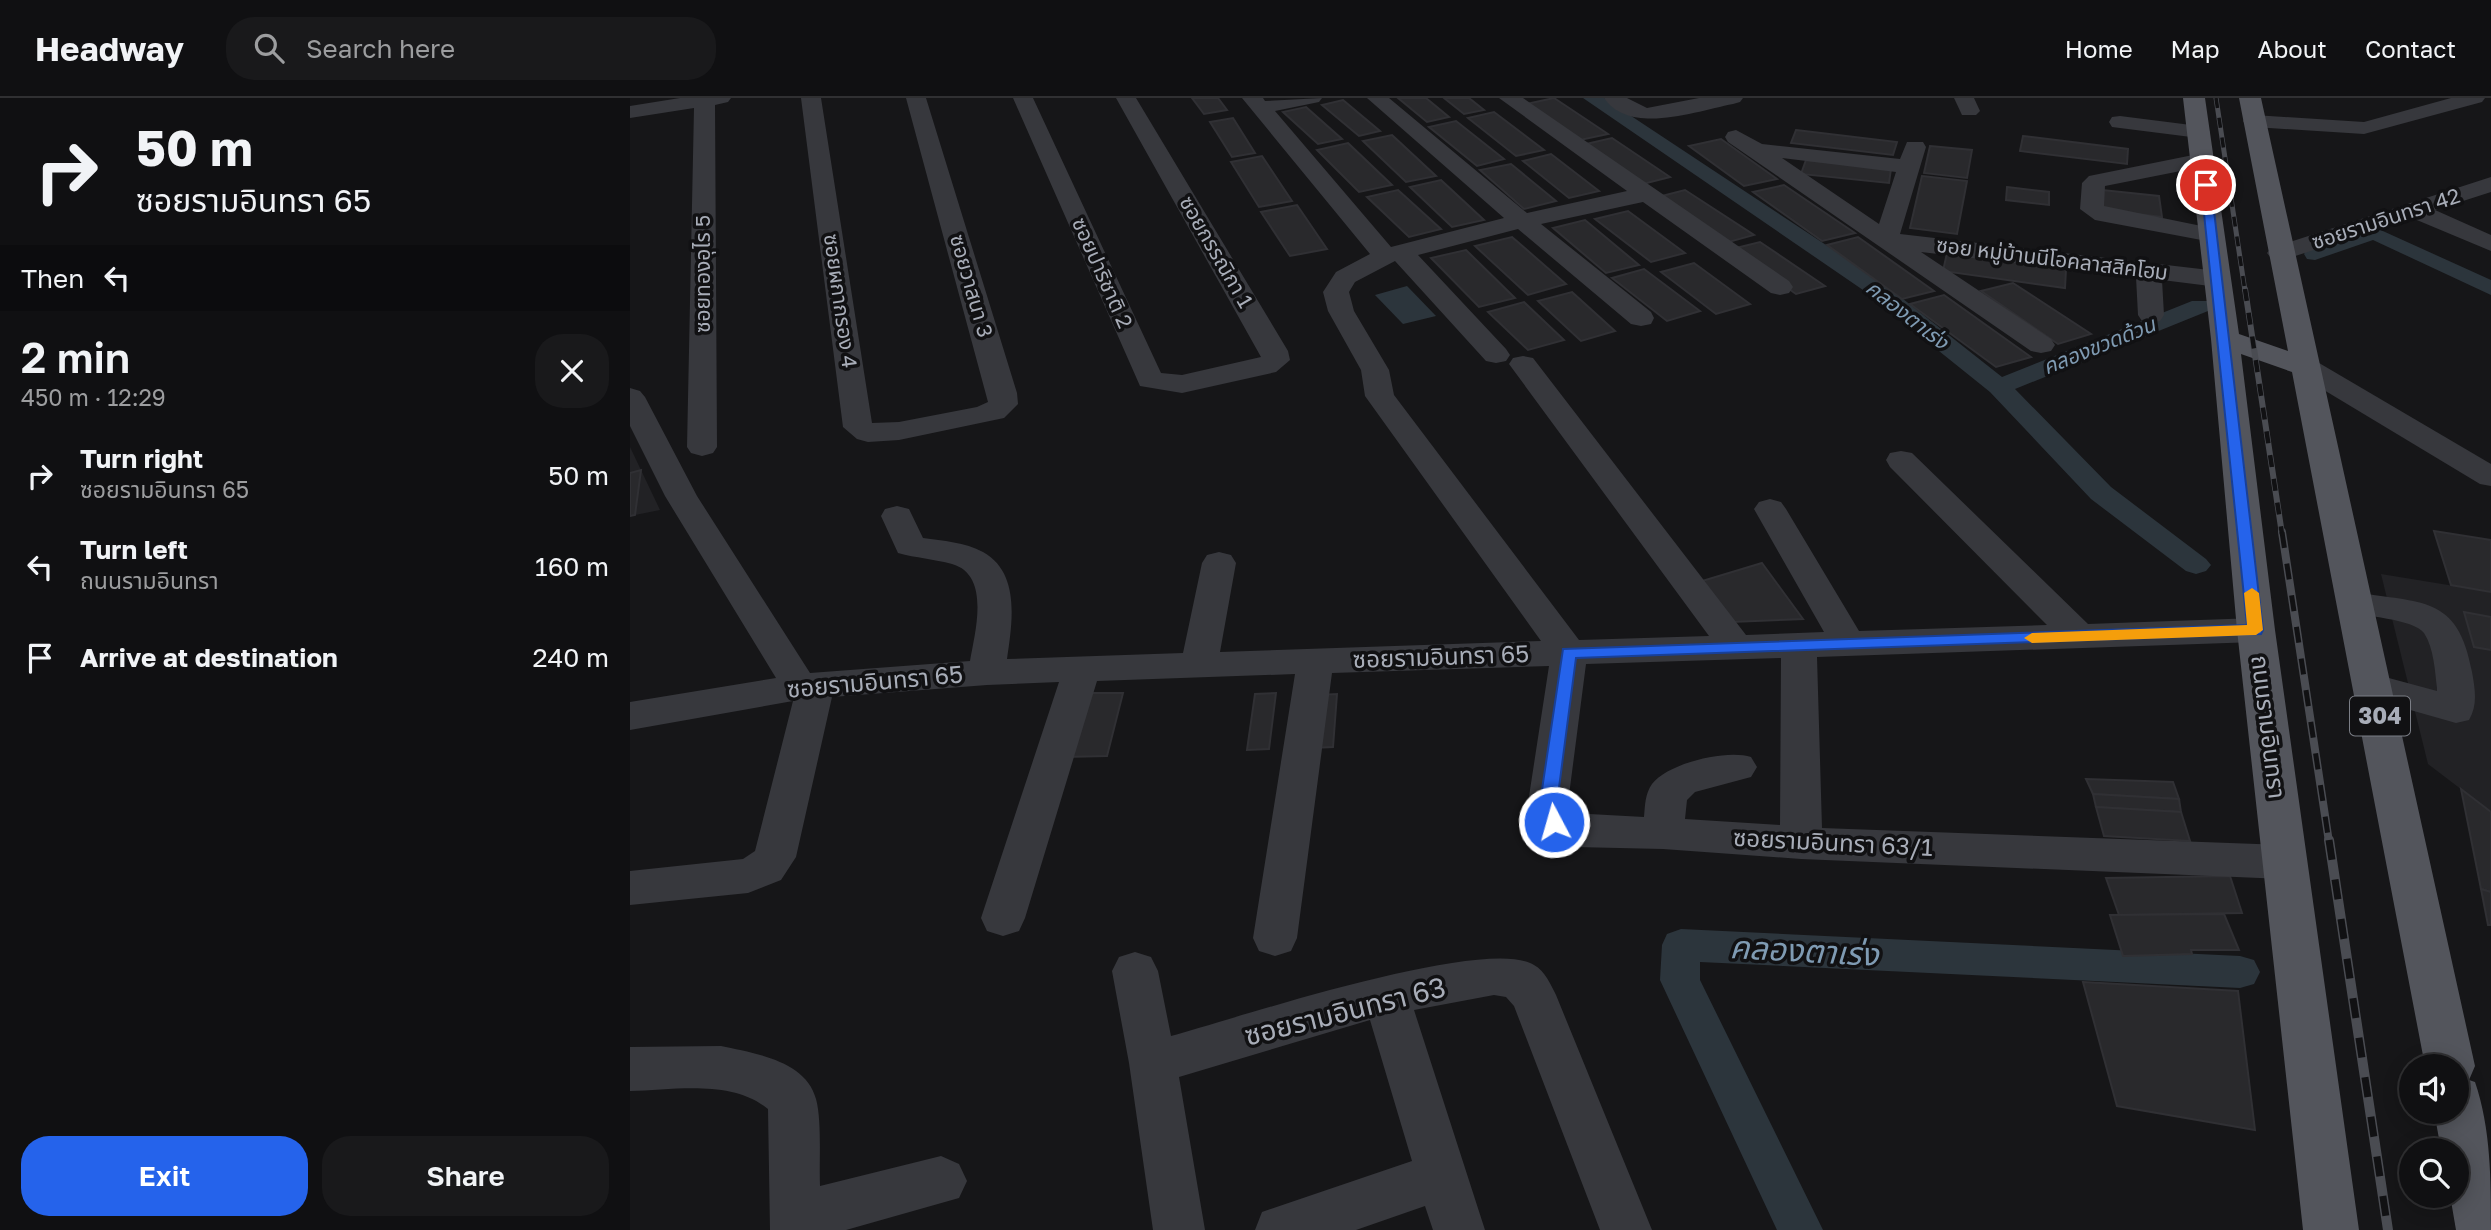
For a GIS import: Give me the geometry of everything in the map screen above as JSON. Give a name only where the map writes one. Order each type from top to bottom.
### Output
[{"type":"main road","name":"ถนนรามอินทรา","points":[[2194,98],[2218,279],[2284,862],[2331,1230]]},
{"type":"main road","name":"304","points":[[2252,109],[2280,253],[2374,687],[2448,1054]]},
{"type":"main road","points":[[2225,339],[2304,366]]},
{"type":"main road","points":[[2466,1124],[2481,1168],[2484,1230]]},
{"type":"street","name":"ซอยผกากรอง 4","points":[[811,98],[858,427],[868,433],[934,425]]},
{"type":"street","name":"ซอยวาสนา 3","points":[[916,98],[1003,404],[993,412],[934,425]]},
{"type":"street","name":"ซอยปาริชาติ 2","points":[[1023,98],[1150,380],[1182,384],[1224,375]]},
{"type":"street","name":"ซอยกรรณิกา 1","points":[[1126,98],[1274,351],[1276,360],[1266,366],[1224,375]]},
{"type":"street","points":[[1256,103],[1312,98]]},
{"type":"street","points":[[1377,98],[1641,317]]},
{"type":"street","points":[[1509,98],[1780,287]]},
{"type":"street","points":[[1614,98],[1629,109],[1646,114],[1723,99]]},
{"type":"street","points":[[637,107],[713,99]]},
{"type":"street","name":"ซอยทองอุไร 5","points":[[702,447],[713,99]]},
{"type":"street","points":[[2252,109],[2364,128],[2458,100]]},
{"type":"street","points":[[1256,103],[1393,254],[1509,359],[1737,648]]},
{"type":"street","points":[[2120,122],[2199,132]]},
{"type":"street","name":"ซอย หมู่บ้านนีโอคลาสสิคโฮม","points":[[1886,240],[1913,157],[1788,152],[1745,144],[1886,240],[2041,345]]},
{"type":"street","points":[[2203,160],[2097,181],[2094,183],[2092,209],[2104,215],[2212,235]]},
{"type":"street","name":"ซอยรามอินทรา 42","points":[[2280,253],[2491,184]]},
{"type":"street","points":[[1569,653],[1380,396],[1376,370],[1341,311],[1336,292],[1345,277],[1393,254],[1522,221],[1647,194]]},
{"type":"street","points":[[2414,210],[2491,244]]},
{"type":"street","name":"ซอย หมู่บ้านนีโอคลาสสิคโฮม","points":[[1886,240],[2218,279]]},
{"type":"street","points":[[2148,270],[2151,315]]},
{"type":"street","points":[[2304,366],[2491,477]]},
{"type":"street","points":[[630,397],[681,496],[808,686],[775,857],[766,868],[748,876],[630,888]]},
{"type":"street","points":[[1901,460],[2078,636]]},
{"type":"street","points":[[1770,509],[1849,644]]},
{"type":"street","points":[[897,516],[911,547],[973,561],[991,579],[995,599],[987,672]]},
{"type":"street","points":[[1199,665],[1219,563]]},
{"type":"street","points":[[2356,603],[2431,620],[2444,635],[2454,675],[2456,710],[2374,687]]},
{"type":"street","name":"ซอยรามอินทรา 65","points":[[630,716],[808,686],[987,672],[2256,630]]},
{"type":"street","points":[[1800,646],[1801,843]]},
{"type":"street","name":"ซอยรามอินทรา 63/1","points":[[1569,653],[1548,803],[1554,822],[1575,831],[1663,833],[1801,843],[2284,862]]},
{"type":"street","points":[[1275,938],[1315,662]]},
{"type":"street","points":[[1003,918],[1082,669]]},
{"type":"street","points":[[1663,833],[1667,794],[1682,780],[1737,767]]},
{"type":"street","points":[[1135,971],[1153,1063],[1179,1230]]},
{"type":"street","name":"ซอยรามอินทรา 63","points":[[1153,1063],[1386,995],[1494,976],[1519,979],[1533,995],[1626,1230]]},
{"type":"street","points":[[1386,995],[1459,1230]]},
{"type":"street","points":[[630,1069],[721,1068],[766,1078],[792,1099],[797,1223],[941,1181]]},
{"type":"street","points":[[1281,1230],[1442,1176]]},
{"type":"shaded area","points":[[1407,286],[1436,316],[1403,324],[1375,295]]},
{"type":"shaded area","points":[[630,447],[660,510],[630,516]]},
{"type":"shaded area","points":[[2381,574],[2491,592],[2491,812],[2428,764]]},
{"type":"building","points":[[1192,98],[1218,98],[1227,110],[1204,114]]},
{"type":"building","points":[[1398,98],[1426,98],[1449,117],[1427,122]]},
{"type":"building","points":[[1444,98],[1469,98],[1484,110],[1464,114]]},
{"type":"building","points":[[1554,98],[1608,134],[1580,140],[1526,104]]},
{"type":"building","points":[[1343,100],[1380,131],[1359,136],[1322,105]]},
{"type":"building","points":[[1306,107],[1342,139],[1318,144],[1283,112]]},
{"type":"building","points":[[1494,112],[1544,150],[1516,156],[1468,118]]},
{"type":"building","points":[[1233,118],[1255,153],[1232,157],[1210,122]]},
{"type":"building","points":[[1456,121],[1504,159],[1477,166],[1429,127]]},
{"type":"building","points":[[1796,130],[1897,142],[1893,155],[1791,143]]},
{"type":"building","points":[[1392,135],[1436,176],[1406,182],[1363,141]]},
{"type":"building","points":[[2023,136],[2128,149],[2127,164],[2020,151]]},
{"type":"building","points":[[1612,138],[1670,177],[1643,184],[1586,144]]},
{"type":"building","points":[[1721,139],[1777,179],[1744,186],[1689,146]]},
{"type":"building","points":[[1348,143],[1392,185],[1359,192],[1317,150]]},
{"type":"building","points":[[1930,146],[1972,150],[1967,178],[1924,173]]},
{"type":"building","points":[[1551,154],[1599,191],[1569,198],[1523,161]]},
{"type":"building","points":[[1262,156],[1292,201],[1259,207],[1231,162]]},
{"type":"building","points":[[1806,160],[1891,169],[1889,183],[1801,174]]},
{"type":"building","points":[[1511,164],[1556,201],[1524,209],[1480,170]]},
{"type":"building","points":[[1922,176],[1967,181],[1957,234],[1910,228]]},
{"type":"building","points":[[1441,180],[1484,220],[1452,227],[1410,187]]},
{"type":"building","points":[[1784,185],[1855,233],[1822,241],[1753,192]]},
{"type":"building","points":[[2007,187],[2049,192],[2049,205],[2006,200]]},
{"type":"building","points":[[1398,190],[1441,229],[1409,237],[1367,197]]},
{"type":"building","points":[[1685,190],[1754,235],[1725,243],[1658,197]]},
{"type":"building","points":[[2102,190],[2159,196],[2162,217],[2102,210]]},
{"type":"building","points":[[1297,205],[1327,249],[1290,256],[1261,212]]},
{"type":"building","points":[[1628,211],[1685,253],[1651,262],[1595,219]]},
{"type":"building","points":[[1585,220],[1639,265],[1606,273],[1553,228]]},
{"type":"building","points":[[1512,237],[1566,284],[1528,295],[1475,246]]},
{"type":"building","points":[[1858,237],[1934,291],[1902,299],[1827,245]]},
{"type":"building","points":[[1760,242],[1825,286],[1796,294],[1732,249]]},
{"type":"building","points":[[1466,250],[1515,298],[1479,307],[1431,258]]},
{"type":"building","points":[[1947,253],[2066,269],[2065,288],[1943,271]]},
{"type":"building","points":[[1694,263],[1750,304],[1716,314],[1661,272]]},
{"type":"building","points":[[1644,269],[1700,311],[1667,321],[1612,278]]},
{"type":"building","points":[[2013,283],[2091,334],[2058,344],[1981,291]]},
{"type":"building","points":[[1572,292],[1615,331],[1581,341],[1538,301]]},
{"type":"building","points":[[1944,295],[2031,357],[1996,367],[1910,304]]},
{"type":"building","points":[[1524,302],[1564,340],[1528,350],[1488,312]]},
{"type":"building","points":[[641,470],[635,515],[630,516],[630,473]]},
{"type":"building","points":[[2434,531],[2491,540],[2491,592],[2451,585]]},
{"type":"building","points":[[1762,563],[1803,619],[1731,622],[1702,581]]},
{"type":"building","points":[[2464,612],[2491,617],[2491,650],[2474,647]]},
{"type":"building","points":[[1078,693],[1123,693],[1107,756],[1064,757]]},
{"type":"building","points":[[1276,693],[1269,749],[1247,750],[1255,694]]},
{"type":"building","points":[[1337,694],[1333,747],[1313,748],[1319,695]]},
{"type":"building","points":[[2086,779],[2173,782],[2179,799],[2093,794]]},
{"type":"building","points":[[2461,789],[2491,812],[2491,892],[2481,889]]},
{"type":"building","points":[[2093,794],[2179,799],[2181,812],[2096,807]]},
{"type":"building","points":[[2096,807],[2181,812],[2190,841],[2104,836]]},
{"type":"building","points":[[2230,876],[2242,913],[2119,915],[2106,878]]},
{"type":"building","points":[[2481,889],[2491,892],[2491,925],[2488,925]]},
{"type":"building","points":[[2224,914],[2239,950],[2191,950],[2192,954],[2123,956],[2110,915]]},
{"type":"building","points":[[2083,982],[2238,991],[2255,1130],[2117,1106]]},
{"type":"waterway","name":"คลองตาเร่ง","points":[[1592,98],[1871,285],[1999,387]]},
{"type":"waterway","name":"คลองขวดด้วน","points":[[2315,254],[2374,233],[2491,288]]},
{"type":"waterway","name":"คลองขวดด้วน","points":[[1999,387],[2200,306]]},
{"type":"waterway","name":"คลองตาเร่ง","points":[[1999,387],[2101,493],[2196,565]]},
{"type":"waterway","name":"คลองตาเร่ง","points":[[1800,1230],[1680,980],[1681,945],[2240,972]]},
{"type":"railway","points":[[2216,98],[2245,291]]},
{"type":"railway","points":[[2245,289],[2282,534]]},
{"type":"railway","points":[[2282,532],[2329,842]]},
{"type":"railway","points":[[2329,840],[2388,1230]]},
{"type":"slow traffic","points":[[2032,638],[2256,630],[2252,593]]},
{"type":"route","points":[[1554,822],[1548,803],[1569,653],[2256,630],[2206,185]]}]
